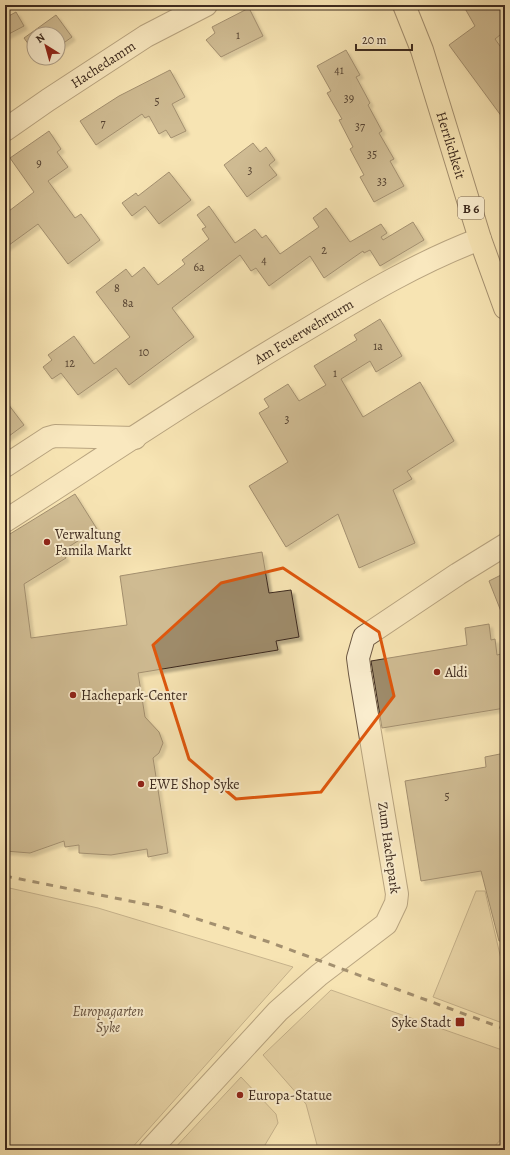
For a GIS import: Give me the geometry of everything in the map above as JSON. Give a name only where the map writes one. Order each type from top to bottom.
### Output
[{"type":"main road","name":"Herrlichkeit","points":[[404,5],[422,50],[480,238],[503,294]]},
{"type":"street","name":"Hachedamm","points":[[5,130],[146,36],[206,5]]},
{"type":"street","name":"Am Feuerwehrturm","points":[[5,520],[135,438],[236,371],[387,282],[447,252],[480,238]]},
{"type":"street","points":[[5,466],[48,438],[54,436],[135,438]]},
{"type":"street","name":"Zum Hachepark","points":[[150,1150],[278,1011],[319,974],[386,924],[396,903],[397,894],[358,658],[364,638],[505,544]]},
{"type":"highlighted area","points":[[283,568],[379,632],[394,696],[321,792],[236,799],[189,759],[153,645],[221,583]]},
{"type":"green space","name":"Europagarten Syke","points":[[5,887],[98,908],[293,967],[130,1150],[5,1150]]},
{"type":"green space","points":[[476,891],[485,891],[505,976],[505,1024],[433,997]]},
{"type":"green space","points":[[331,990],[505,1051],[505,1135],[491,1150],[321,1150],[317,1145],[306,1104],[263,1055]]},
{"type":"green space","points":[[241,1077],[276,1114],[278,1123],[262,1150],[173,1150]]},
{"type":"building","points":[[463,5],[505,5],[505,31],[495,39],[505,53],[505,121],[449,45],[475,26]]},
{"type":"building","points":[[249,8],[263,36],[221,57],[206,40],[215,33],[212,27]]},
{"type":"building","points":[[16,12],[24,26],[5,36],[5,18]]},
{"type":"building","points":[[56,15],[64,26],[41,26]]},
{"type":"building","points":[[66,29],[72,37],[66,41]]},
{"type":"building","points":[[346,50],[360,75],[356,77],[370,103],[368,105],[382,131],[379,133],[394,159],[390,161],[404,186],[374,202],[360,177],[364,175],[350,149],[353,147],[339,120],[342,119],[327,93],[331,91],[317,66]]},
{"type":"building","points":[[170,70],[185,97],[172,104],[186,131],[171,138],[166,130],[159,134],[149,116],[145,118],[142,114],[96,145],[80,121],[119,96]]},
{"type":"building","points":[[49,131],[61,149],[57,152],[68,167],[48,181],[75,218],[81,214],[100,240],[68,264],[38,224],[5,248],[5,214],[34,192],[10,158]]},
{"type":"building","points":[[253,143],[260,152],[266,147],[275,160],[269,165],[277,175],[247,197],[224,165]]},
{"type":"building","points":[[169,172],[191,200],[159,224],[145,206],[132,216],[122,203],[136,193],[138,196]]},
{"type":"building","points":[[209,206],[235,243],[255,229],[262,238],[266,235],[280,254],[319,227],[313,218],[326,208],[350,242],[381,224],[387,233],[381,237],[383,240],[413,222],[424,240],[380,266],[370,250],[364,253],[363,251],[324,278],[310,256],[269,286],[256,268],[251,271],[240,255],[172,308],[194,337],[129,385],[116,368],[78,395],[61,373],[52,379],[43,367],[52,360],[48,355],[74,336],[94,364],[130,337],[96,292],[126,269],[132,277],[144,267],[158,285],[185,264],[182,260],[209,239],[202,229],[206,227],[197,215]]},
{"type":"building","points":[[380,319],[402,356],[376,372],[370,361],[341,379],[363,417],[420,382],[454,441],[407,471],[412,479],[393,490],[415,543],[359,568],[338,514],[286,547],[249,486],[288,462],[259,413],[269,407],[264,399],[288,384],[299,401],[326,385],[314,366],[357,340],[354,335]]},
{"type":"building","points":[[5,400],[24,425],[5,439]]},
{"type":"building","name":"Hachepark-Center","points":[[75,494],[97,529],[62,551],[66,558],[24,584],[31,638],[127,625],[120,576],[262,552],[269,593],[291,590],[299,637],[276,641],[278,650],[138,673],[145,717],[159,732],[163,743],[159,753],[153,758],[168,853],[148,857],[147,849],[111,855],[79,853],[79,845],[65,847],[64,841],[30,853],[5,851],[5,537]]},
{"type":"building","points":[[505,573],[505,619],[504,619],[489,581]]},
{"type":"building","name":"Aldi","points":[[489,624],[491,640],[495,639],[497,655],[501,654],[505,683],[505,708],[382,728],[371,661],[467,645],[465,628]]},
{"type":"building","points":[[505,753],[505,941],[499,941],[481,871],[421,881],[405,781],[486,767],[485,757]]},
{"type":"railway","points":[[5,876],[160,907],[269,942],[505,1029]]},
{"type":"place","name":"Verwaltung Famila Markt","points":[[47,542]]},
{"type":"place","name":"Aldi","points":[[437,672]]},
{"type":"place","name":"Hachepark-Center","points":[[73,695]]},
{"type":"place","name":"EWE Shop Syke","points":[[141,784]]},
{"type":"place","name":"Syke Stadt","points":[[460,1022]]},
{"type":"place","name":"Europa-Statue","points":[[240,1095]]}]
